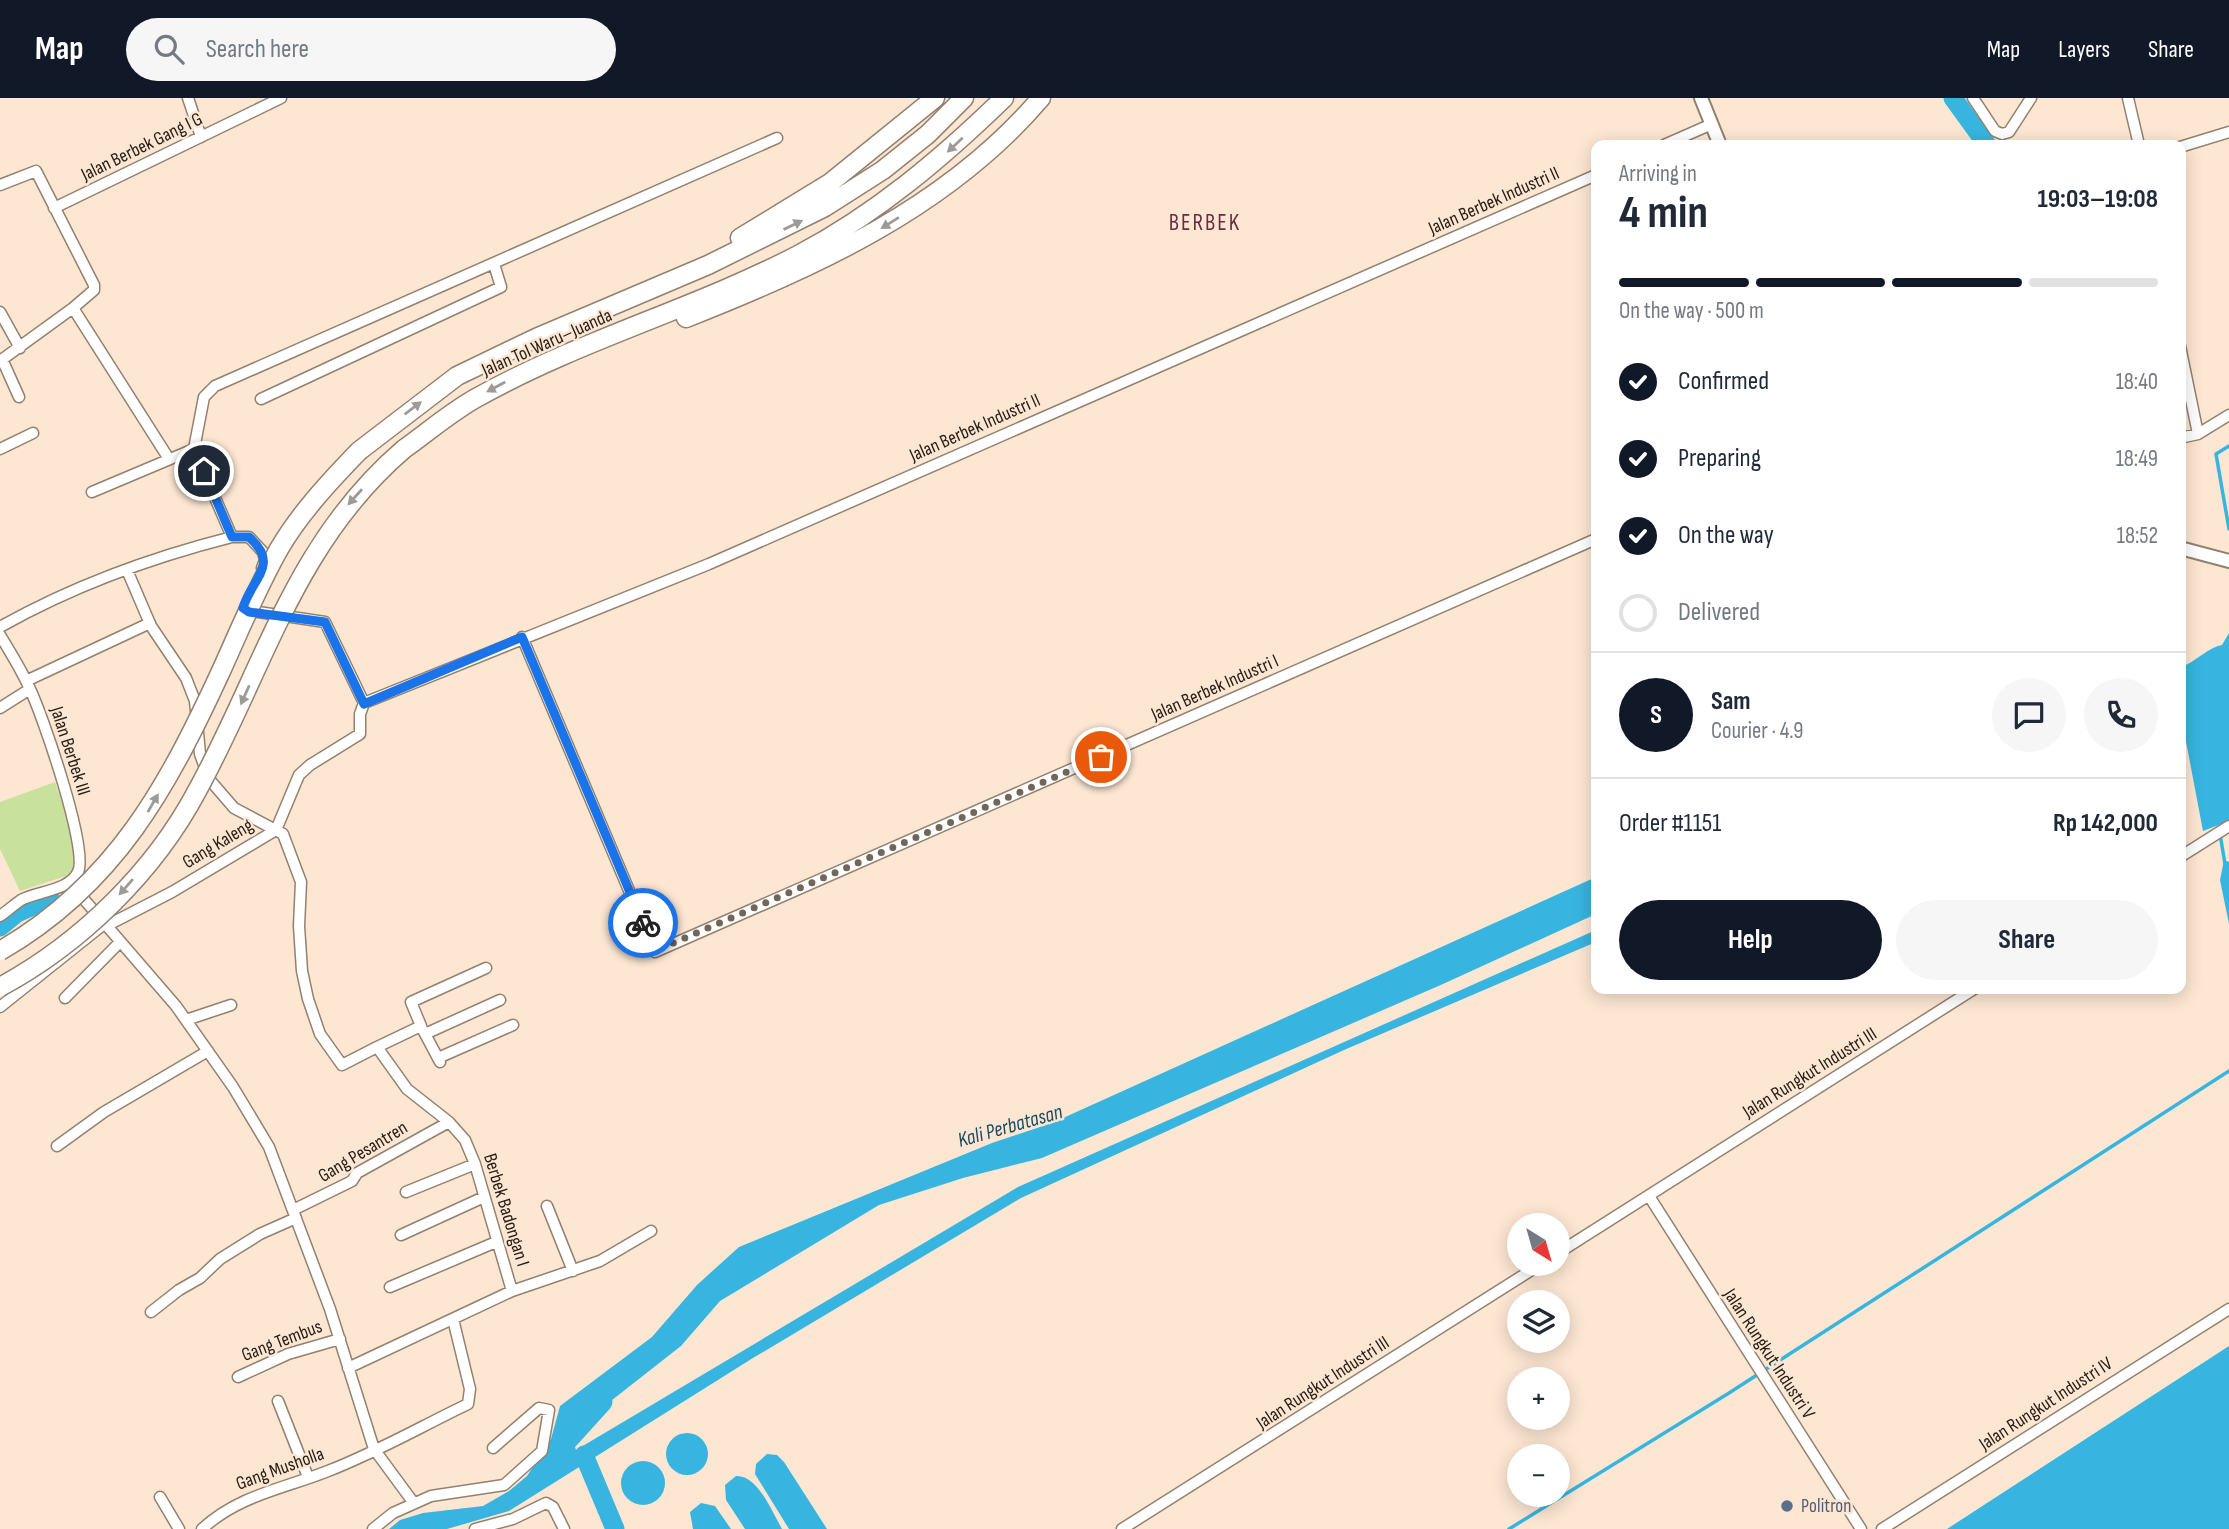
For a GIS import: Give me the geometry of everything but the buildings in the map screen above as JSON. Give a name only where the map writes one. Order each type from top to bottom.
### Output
[{"type":"highway","points":[[536,338],[602,301],[750,234],[830,183],[935,98]]},
{"type":"highway","name":"Jalan Tol Waru–Juanda","points":[[0,951],[27,935],[70,902],[89,884],[144,819],[186,747],[280,548],[324,489],[359,451],[457,376],[536,338],[708,265],[805,219],[883,170],[928,134],[964,98]]},
{"type":"highway","name":"Jalan Tol Waru–Juanda","points":[[0,988],[68,942],[98,916],[176,827],[233,722],[304,569],[346,507],[376,473],[474,398],[526,372],[741,283],[848,227],[901,190],[951,149],[1004,98]]},
{"type":"highway","points":[[526,372],[666,326],[738,298],[814,264],[885,227],[939,192],[1015,127],[1041,98]]},
{"type":"street","points":[[188,98],[201,138]]},
{"type":"street","name":"Jalan Berbek Gang I G","points":[[54,208],[281,98]]},
{"type":"street","points":[[1701,98],[1718,140]]},
{"type":"street","points":[[1973,98],[1995,131],[2002,134],[2009,132],[2031,98]]},
{"type":"street","points":[[2128,98],[2138,140]]},
{"type":"street","points":[[1675,140],[1712,124]]},
{"type":"street","points":[[2186,145],[2229,132]]},
{"type":"street","points":[[232,537],[194,449],[204,397],[215,386],[777,138]]},
{"type":"street","points":[[0,184],[36,171],[94,285],[90,294],[73,308],[1,360],[19,397]]},
{"type":"street","name":"Jalan Berbek Industri II","points":[[364,704],[522,637],[709,564],[1591,177]]},
{"type":"street","points":[[261,399],[501,287],[494,264]]},
{"type":"street","points":[[73,308],[169,459]]},
{"type":"street","points":[[0,312],[20,348]]},
{"type":"street","points":[[2186,375],[2198,434]]},
{"type":"street","points":[[2186,437],[2198,434],[2229,415]]},
{"type":"street","points":[[0,449],[33,433]]},
{"type":"street","points":[[92,492],[194,449]]},
{"type":"street","points":[[0,627],[26,612],[127,570],[232,537],[249,537],[263,552],[265,560],[243,608],[249,612],[325,622],[364,704]]},
{"type":"street","name":"Jalan Berbek Industri I","points":[[522,637],[655,951],[1591,541]]},
{"type":"street","points":[[2186,550],[2229,561]]},
{"type":"street","points":[[127,570],[150,623],[186,678],[195,701],[200,754],[209,779],[234,808],[252,820],[283,834],[301,882],[299,926],[302,971],[320,1034],[342,1065],[377,1047],[500,1000]]},
{"type":"street","points":[[0,708],[28,685],[150,623]]},
{"type":"street","name":"Jalan Berbek III","points":[[0,635],[28,685],[79,841],[81,862],[78,873],[69,882]]},
{"type":"street","name":"Gang Kaleng","points":[[0,1007],[105,925],[276,830],[299,775],[362,731],[360,715],[364,704]]},
{"type":"street","points":[[2186,853],[2226,828]]},
{"type":"street","points":[[0,916],[22,900],[69,882],[186,1020],[208,1051],[269,1147],[340,1339],[374,1449],[413,1502]]},
{"type":"street","points":[[65,998],[120,942]]},
{"type":"street","points":[[486,968],[411,1002],[423,1030],[439,1060],[513,1025]]},
{"type":"street","name":"Jalan Rungkut Industri III","points":[[1570,1246],[1966,994]]},
{"type":"street","points":[[186,1020],[231,1005]]},
{"type":"street","name":"Berbek Badongan I","points":[[377,1047],[407,1089],[449,1122],[465,1140],[475,1164],[512,1291]]},
{"type":"street","points":[[57,1146],[115,1106],[208,1051]]},
{"type":"street","name":"Gang Pesantren","points":[[151,1312],[179,1290],[200,1278],[220,1259],[352,1181],[357,1173],[449,1122]]},
{"type":"street","points":[[406,1192],[475,1164]]},
{"type":"street","name":"Jalan Rungkut Industri V","points":[[1649,1196],[1861,1529]]},
{"type":"street","points":[[401,1235],[484,1197]]},
{"type":"street","points":[[547,1206],[573,1271]]},
{"type":"street","points":[[348,1368],[512,1291],[621,1252],[651,1231]]},
{"type":"street","points":[[390,1287],[496,1242]]},
{"type":"street","name":"Jalan Rungkut Industri III","points":[[1122,1529],[1522,1276]]},
{"type":"street","name":"Jalan Rungkut Industri IV","points":[[1882,1529],[2229,1309]]},
{"type":"street","name":"Gang Musholla","points":[[202,1529],[228,1508],[255,1494],[308,1477],[468,1404],[470,1389],[453,1320]]},
{"type":"street","name":"Gang Tembus","points":[[237,1377],[288,1354],[340,1339]]},
{"type":"street","points":[[278,1401],[308,1477]]},
{"type":"street","points":[[373,1529],[413,1502],[450,1492],[495,1489],[504,1485],[542,1451],[550,1410],[540,1408],[493,1448]]},
{"type":"street","points":[[160,1497],[179,1529]]},
{"type":"street","points":[[475,1529],[515,1524],[544,1504],[551,1505],[564,1529]]},
{"type":"green space","points":[[55,782],[76,840],[75,868],[66,876],[20,891],[0,849],[0,802]]},
{"type":"water","points":[[2229,633],[2229,821],[2203,831],[2186,741],[2186,665],[2222,645]]},
{"type":"water","points":[[2224,860],[2229,862],[2229,924],[2220,880]]},
{"type":"water","name":"Kali Perbatasan","points":[[1591,879],[1591,916],[1443,984],[1042,1158],[963,1178],[879,1205],[720,1301],[681,1346],[570,1433],[576,1450],[1018,1187],[1591,932],[1591,944],[1344,1050],[1021,1198],[753,1358],[509,1511],[447,1529],[389,1529],[400,1520],[423,1513],[483,1506],[509,1491],[527,1476],[551,1439],[560,1406],[652,1337],[697,1285],[739,1247],[992,1143],[1052,1123]]},
{"type":"water","points":[[2229,1346],[2229,1529],[1947,1529]]},
{"type":"water","points":[[687,1433],[702,1439],[708,1454],[702,1469],[687,1475],[672,1469],[666,1454],[672,1439]]},
{"type":"water","points":[[767,1454],[777,1455],[784,1462],[827,1529],[789,1529],[755,1474],[756,1464]]},
{"type":"water","points":[[643,1461],[658,1468],[665,1483],[658,1498],[643,1505],[628,1498],[621,1483],[628,1468]]},
{"type":"water","points":[[736,1476],[744,1477],[758,1488],[782,1529],[745,1529],[726,1500],[725,1485]]},
{"type":"water","points":[[701,1503],[715,1506],[731,1529],[693,1529],[690,1512]]},
{"type":"waterway","name":"Kali Perbatasan","points":[[1953,98],[1983,140]]},
{"type":"waterway","points":[[2229,446],[2216,454],[2229,529]]},
{"type":"waterway","points":[[2220,834],[2225,864]]},
{"type":"waterway","points":[[0,927],[17,913],[50,898]]},
{"type":"waterway","points":[[1509,1529],[1729,1393],[2229,1071]]},
{"type":"waterway","name":"Kali Perbatasan","points":[[555,1455],[603,1402]]},
{"type":"waterway","points":[[584,1455],[615,1529]]},
{"type":"way so far","points":[[643,923],[655,951],[1101,757]]},
{"type":"place","name":"Politron","points":[[1787,1506]]},
{"type":"district","name":"BERBEK","points":[[1205,223]]},
{"type":"route","points":[[204,471],[232,537],[249,537],[263,552],[265,560],[262,570],[243,608],[249,612],[325,622],[364,704],[522,637],[643,923]]}]
